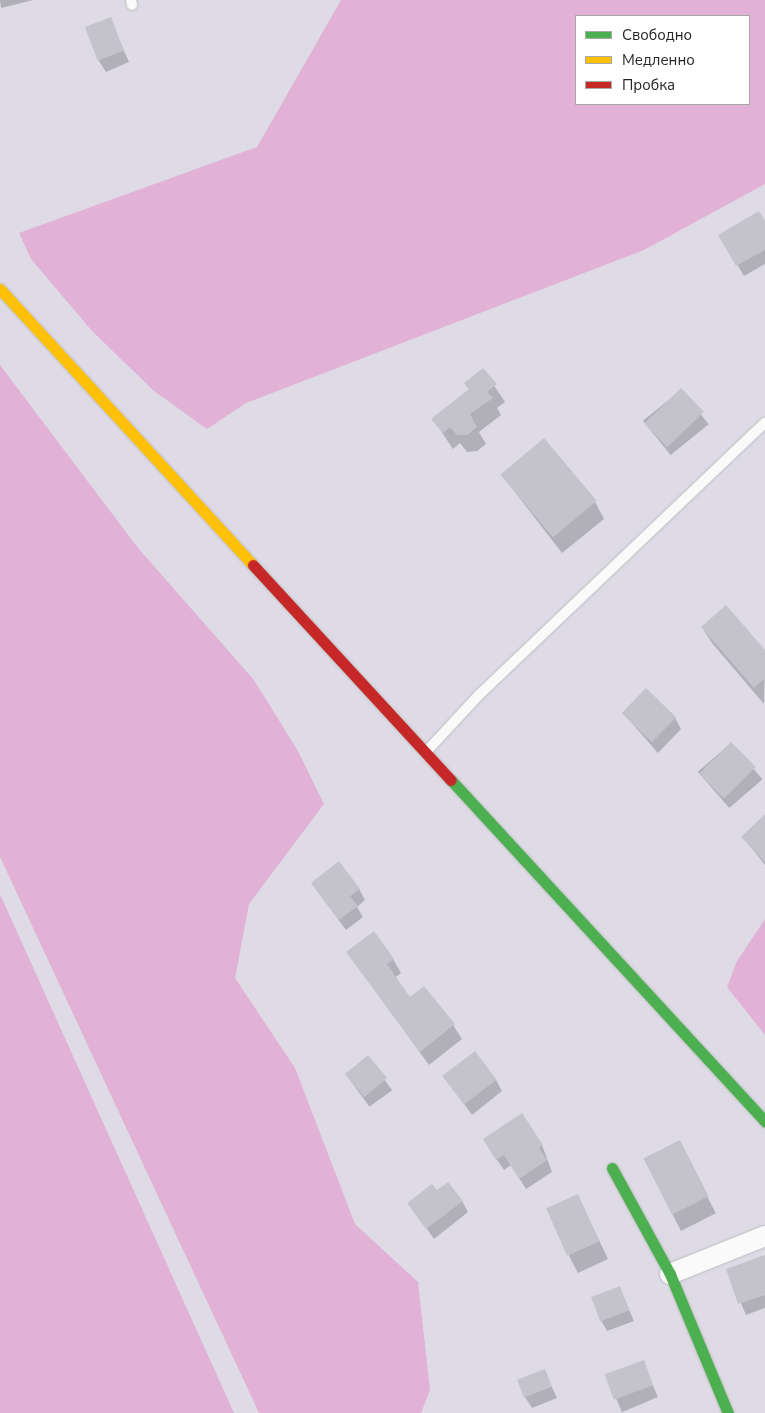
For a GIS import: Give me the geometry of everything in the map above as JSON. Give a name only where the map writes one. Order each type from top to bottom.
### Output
[{"type":"main road","points":[[0,289],[765,1122]]},
{"type":"main road","points":[[612,1168],[670,1274],[728,1413]]},
{"type":"street","points":[[670,1274],[765,1236]]},
{"type":"lane","points":[[425,753],[486,688],[765,423]]},
{"type":"shaded area","points":[[341,0],[765,0],[765,184],[644,250],[246,403],[207,429],[154,391],[92,331],[31,259],[19,233],[257,147]]},
{"type":"shaded area","points":[[0,365],[138,548],[254,680],[298,751],[324,804],[249,904],[235,978],[295,1068],[355,1224],[418,1282],[430,1390],[421,1413],[259,1413],[0,857]]},
{"type":"shaded area","points":[[0,894],[234,1413],[0,1413]]},
{"type":"shaded area","points":[[765,919],[765,1035],[727,987],[737,961]]},
{"type":"building","points":[[111,17],[124,51],[98,61],[85,27]]},
{"type":"building","points":[[759,211],[765,221],[765,250],[736,266],[718,235]]},
{"type":"building","points":[[483,368],[497,384],[487,392],[493,398],[470,414],[477,427],[467,435],[457,435],[450,427],[443,433],[431,419],[469,389],[464,383]]},
{"type":"building","points":[[681,388],[704,412],[667,447],[644,423]]},
{"type":"building","points":[[544,438],[597,501],[553,537],[500,475]]},
{"type":"building","points":[[726,605],[765,650],[765,678],[754,688],[701,627]]},
{"type":"building","points":[[646,688],[676,717],[652,742],[622,713]]},
{"type":"building","points":[[731,742],[756,767],[724,799],[699,774]]},
{"type":"building","points":[[765,814],[765,862],[741,837]]},
{"type":"building","points":[[339,861],[360,889],[350,896],[358,906],[339,920],[311,883]]},
{"type":"building","points":[[374,931],[394,959],[387,964],[410,997],[424,986],[455,1024],[420,1052],[346,952]]},
{"type":"building","points":[[475,1051],[497,1080],[464,1104],[442,1076]]},
{"type":"building","points":[[368,1055],[387,1078],[364,1097],[345,1074]]},
{"type":"building","points":[[522,1113],[543,1145],[539,1148],[547,1160],[519,1179],[504,1155],[496,1160],[483,1139]]},
{"type":"building","points":[[680,1140],[709,1196],[672,1215],[643,1159]]},
{"type":"building","points":[[448,1182],[463,1201],[426,1229],[407,1203],[432,1184],[437,1190]]},
{"type":"building","points":[[578,1194],[599,1242],[567,1256],[546,1208]]},
{"type":"building","points":[[765,1255],[765,1295],[738,1304],[726,1269]]},
{"type":"building","points":[[620,1286],[629,1310],[600,1321],[591,1297]]},
{"type":"building","points":[[644,1360],[653,1385],[614,1400],[605,1374]]},
{"type":"building","points":[[545,1369],[552,1387],[524,1397],[517,1380]]},
{"type":"traffic: fast","points":[[451,780],[765,1122]]},
{"type":"traffic: fast","points":[[612,1168],[670,1274],[728,1413]]},
{"type":"traffic: slow","points":[[0,289],[253,565]]},
{"type":"traffic: jam","points":[[253,565],[451,780]]}]
